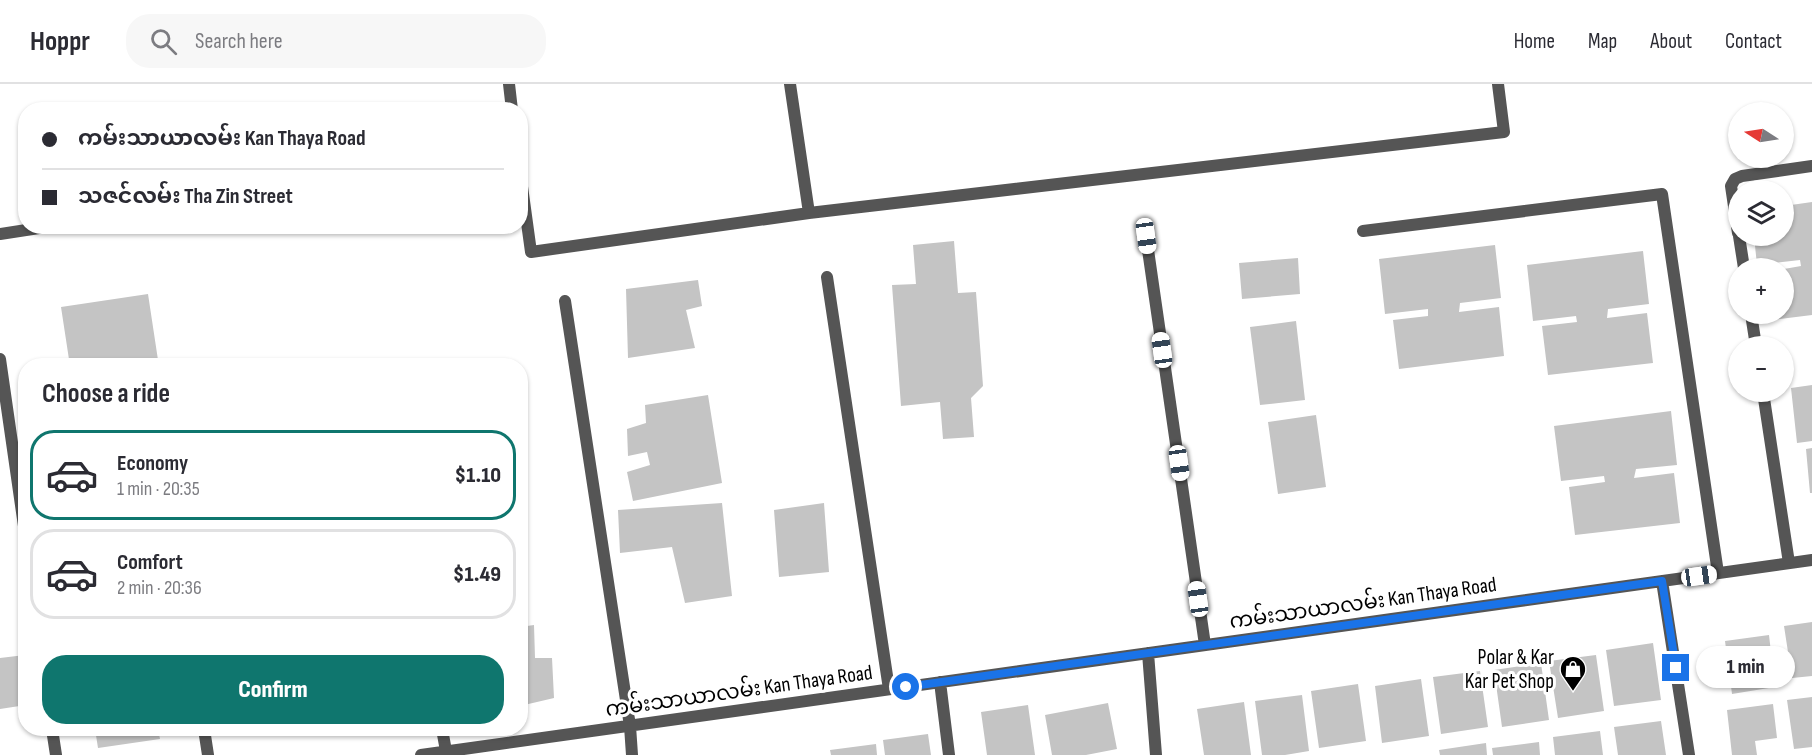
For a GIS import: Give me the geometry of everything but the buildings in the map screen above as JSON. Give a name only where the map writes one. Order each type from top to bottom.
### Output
[{"type":"street","points":[[509,84],[511,102]]},
{"type":"street","points":[[790,84],[809,213]]},
{"type":"street","points":[[528,230],[531,252],[809,213],[1504,132],[1498,84]]},
{"type":"street","points":[[1734,180],[1742,176],[1812,166]]},
{"type":"street","points":[[1363,231],[1662,194],[1718,573]]},
{"type":"street","points":[[0,234],[18,231]]},
{"type":"street","points":[[1146,236],[1205,645]]},
{"type":"street","points":[[827,277],[889,689]]},
{"type":"street","points":[[565,301],[630,726],[632,755]]},
{"type":"street","points":[[0,359],[18,484]]},
{"type":"street","points":[[1765,402],[1789,563]]},
{"type":"street","name":"ကမ်းသာယာလမ်း Kan Thaya Road","points":[[421,755],[1812,560]]},
{"type":"street","points":[[1662,581],[1689,755]]},
{"type":"street","points":[[1148,653],[1156,755]]},
{"type":"street","points":[[940,682],[948,755]]},
{"type":"street","points":[[53,736],[56,755]]},
{"type":"street","points":[[205,736],[208,755]]},
{"type":"street","points":[[443,736],[446,752]]},
{"type":"place","name":"Polar & Kar Kar Pet Shop","points":[[1573,692]]},
{"type":"route","points":[[906,687],[1662,581],[1676,668]]}]
